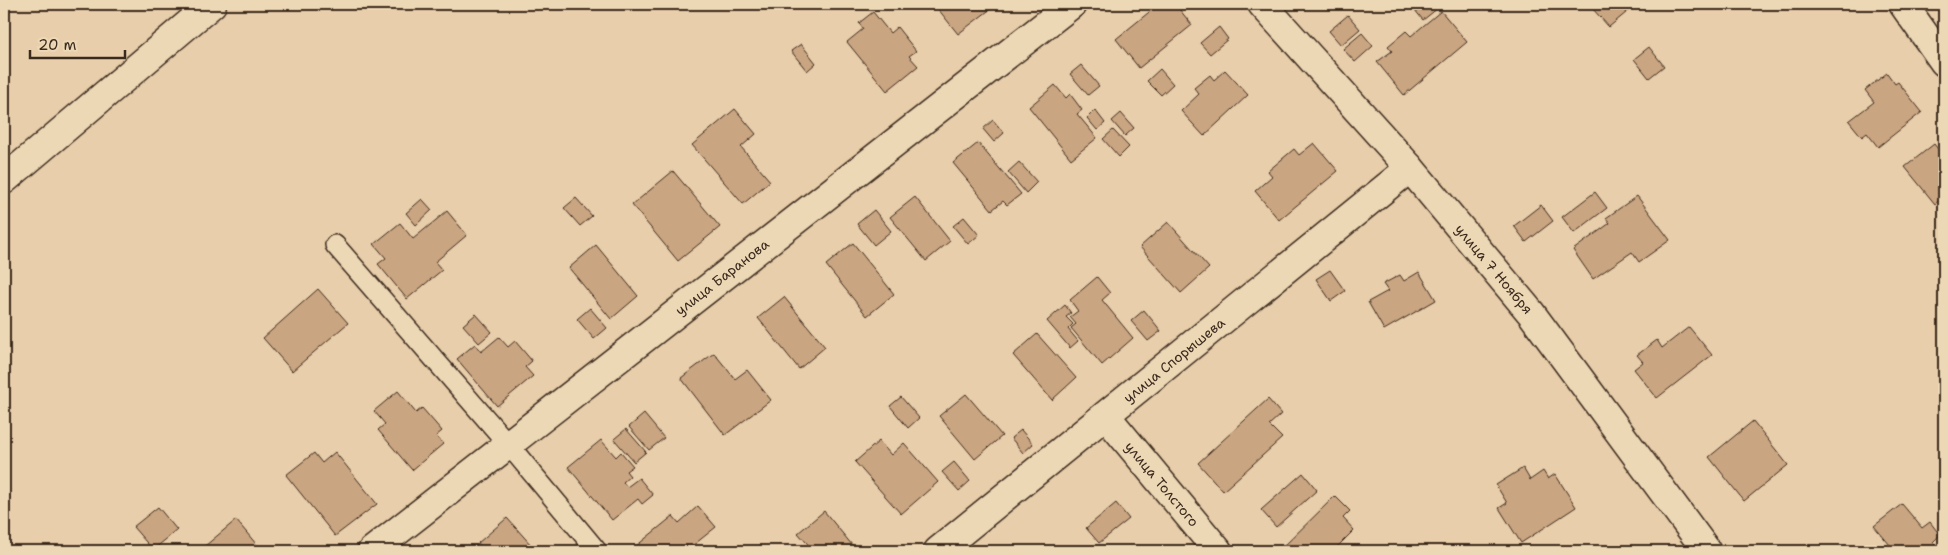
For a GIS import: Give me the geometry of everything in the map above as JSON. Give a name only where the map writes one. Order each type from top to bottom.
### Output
[{"type":"street","points":[[4,180],[212,4]]},
{"type":"street","name":"улица Баранова","points":[[372,551],[1072,4]]},
{"type":"street","name":"улица 7 Ноября","points":[[1262,4],[1410,168],[1531,313],[1707,551]]},
{"type":"street","points":[[1903,4],[1944,62]]},
{"type":"street","name":"улица Спорышева","points":[[938,551],[1410,168]]},
{"type":"street","name":"улица Толстого","points":[[1106,416],[1218,551]]},
{"type":"lane","points":[[335,246],[508,444],[598,551]]},
{"type":"building","points":[[934,4],[988,4],[992,8],[958,34]]},
{"type":"building","points":[[1159,4],[1175,4],[1192,25],[1139,68],[1116,39]]},
{"type":"building","points":[[1410,4],[1435,4],[1438,8],[1423,20]]},
{"type":"building","points":[[1598,4],[1630,4],[1633,7],[1609,27],[1592,8]]},
{"type":"building","points":[[1441,11],[1467,42],[1404,95],[1377,62],[1392,51],[1388,46],[1406,31],[1411,36]]},
{"type":"building","points":[[873,12],[890,33],[897,27],[916,51],[909,56],[918,66],[887,91],[847,42],[863,29],[859,23]]},
{"type":"building","points":[[1348,15],[1360,29],[1341,45],[1329,31]]},
{"type":"building","points":[[1219,27],[1228,39],[1210,54],[1200,43]]},
{"type":"building","points":[[1362,33],[1373,46],[1355,62],[1343,49]]},
{"type":"building","points":[[801,44],[816,63],[807,71],[791,51]]},
{"type":"building","points":[[1649,47],[1664,66],[1649,78],[1634,59]]},
{"type":"building","points":[[1081,65],[1099,86],[1088,95],[1070,74]]},
{"type":"building","points":[[1160,69],[1173,84],[1161,95],[1147,81]]},
{"type":"building","points":[[1225,70],[1248,95],[1204,136],[1181,111],[1199,94],[1194,88],[1210,75],[1214,80]]},
{"type":"building","points":[[1887,73],[1895,84],[1898,82],[1922,112],[1878,147],[1867,133],[1862,137],[1849,121],[1874,102],[1865,90]]},
{"type":"building","points":[[1055,85],[1066,98],[1070,94],[1082,110],[1077,114],[1097,138],[1071,159],[1029,107]]},
{"type":"building","points":[[735,109],[756,134],[741,147],[770,181],[743,204],[692,145]]},
{"type":"building","points":[[1095,110],[1105,123],[1097,130],[1087,118]]},
{"type":"building","points":[[1121,113],[1134,128],[1125,136],[1112,121]]},
{"type":"building","points":[[993,120],[1004,133],[994,142],[983,129]]},
{"type":"building","points":[[1113,130],[1129,147],[1119,157],[1103,139]]},
{"type":"building","points":[[978,143],[1021,194],[1007,205],[1003,201],[992,210],[953,163]]},
{"type":"building","points":[[1314,143],[1338,171],[1279,220],[1255,191],[1272,176],[1268,171],[1294,149],[1299,155]]},
{"type":"building","points":[[1934,144],[1941,153],[1944,150],[1944,196],[1935,204],[1905,167]]},
{"type":"building","points":[[1019,162],[1037,182],[1026,193],[1008,172]]},
{"type":"building","points":[[673,171],[720,227],[678,261],[632,205]]},
{"type":"building","points":[[1595,192],[1607,208],[1574,233],[1562,217]]},
{"type":"building","points":[[1637,196],[1670,240],[1639,262],[1632,252],[1593,279],[1573,250],[1610,223],[1606,218]]},
{"type":"building","points":[[915,197],[950,241],[926,261],[890,217]]},
{"type":"building","points":[[576,198],[592,216],[580,226],[564,208]]},
{"type":"building","points":[[422,199],[432,210],[416,225],[406,213]]},
{"type":"building","points":[[1541,205],[1553,221],[1526,242],[1514,226]]},
{"type":"building","points":[[874,210],[891,231],[874,245],[857,224]]},
{"type":"building","points":[[447,211],[467,235],[435,262],[442,270],[407,299],[378,264],[386,258],[374,244],[400,223],[413,239]]},
{"type":"building","points":[[964,217],[979,235],[968,244],[953,226]]},
{"type":"building","points":[[1168,222],[1209,268],[1181,293],[1140,247]]},
{"type":"building","points":[[853,243],[894,294],[867,316],[826,265]]},
{"type":"building","points":[[596,245],[638,296],[611,319],[569,268]]},
{"type":"building","points":[[1330,270],[1345,291],[1331,301],[1316,279]]},
{"type":"building","points":[[1419,272],[1436,300],[1384,330],[1368,302],[1388,291],[1383,284],[1400,275],[1404,281]]},
{"type":"building","points":[[1097,277],[1110,293],[1102,300],[1133,338],[1102,365],[1071,328],[1076,324],[1070,317],[1078,311],[1070,300]]},
{"type":"building","points":[[318,289],[348,323],[292,371],[263,338]]},
{"type":"building","points":[[784,297],[825,347],[799,369],[758,318]]},
{"type":"building","points":[[1065,305],[1071,313],[1066,317],[1073,324],[1068,329],[1078,341],[1070,348],[1047,321]]},
{"type":"building","points":[[590,308],[607,328],[594,339],[577,319]]},
{"type":"building","points":[[1144,310],[1161,331],[1148,341],[1131,321]]},
{"type":"building","points":[[476,314],[492,332],[479,343],[463,325]]},
{"type":"building","points":[[1689,327],[1712,355],[1657,398],[1634,369],[1643,362],[1637,355],[1657,340],[1662,348]]},
{"type":"building","points":[[1037,334],[1076,378],[1052,400],[1013,355]]},
{"type":"building","points":[[499,337],[508,347],[515,341],[532,361],[525,367],[533,376],[497,406],[457,359],[475,344],[481,352]]},
{"type":"building","points":[[714,353],[735,379],[747,370],[771,400],[725,435],[681,378]]},
{"type":"building","points":[[398,391],[416,413],[422,408],[442,431],[436,436],[443,444],[412,470],[378,430],[385,424],[374,411]]},
{"type":"building","points":[[966,394],[1002,436],[975,459],[939,416]]},
{"type":"building","points":[[901,397],[919,418],[908,428],[890,406]]},
{"type":"building","points":[[1268,399],[1281,414],[1269,425],[1282,438],[1223,491],[1198,463]]},
{"type":"building","points":[[644,414],[664,438],[649,450],[629,427]]},
{"type":"building","points":[[1753,421],[1788,465],[1744,501],[1709,457]]},
{"type":"building","points":[[626,429],[646,452],[634,462],[614,439]]},
{"type":"building","points":[[1021,430],[1033,444],[1023,453],[1011,438]]},
{"type":"building","points":[[601,440],[616,457],[621,452],[633,466],[626,471],[630,476],[623,482],[627,487],[639,478],[653,495],[642,504],[638,499],[612,520],[568,467]]},
{"type":"building","points":[[879,441],[891,455],[904,443],[938,482],[901,514],[855,462]]},
{"type":"building","points":[[335,452],[377,504],[335,536],[286,475],[314,453],[322,463]]},
{"type":"building","points":[[954,462],[970,481],[959,491],[942,472]]},
{"type":"building","points":[[1523,468],[1530,480],[1543,471],[1548,479],[1555,474],[1576,507],[1521,543],[1499,508],[1507,503],[1496,485]]},
{"type":"building","points":[[1303,473],[1317,490],[1276,527],[1261,510]]},
{"type":"building","points":[[1335,496],[1350,511],[1343,518],[1354,530],[1333,551],[1279,551]]},
{"type":"building","points":[[1116,503],[1129,519],[1099,543],[1086,528]]},
{"type":"building","points":[[1902,504],[1922,528],[1930,522],[1940,535],[1933,542],[1940,551],[1895,551],[1874,526]]},
{"type":"building","points":[[698,506],[716,527],[686,551],[639,551],[635,547],[673,516],[679,523]]},
{"type":"building","points":[[158,507],[177,530],[153,550],[133,527]]},
{"type":"building","points":[[824,511],[857,551],[814,551],[798,533]]},
{"type":"building","points":[[507,518],[532,546],[525,551],[486,551],[478,543]]},
{"type":"building","points":[[236,520],[262,551],[210,551],[205,546]]}]
